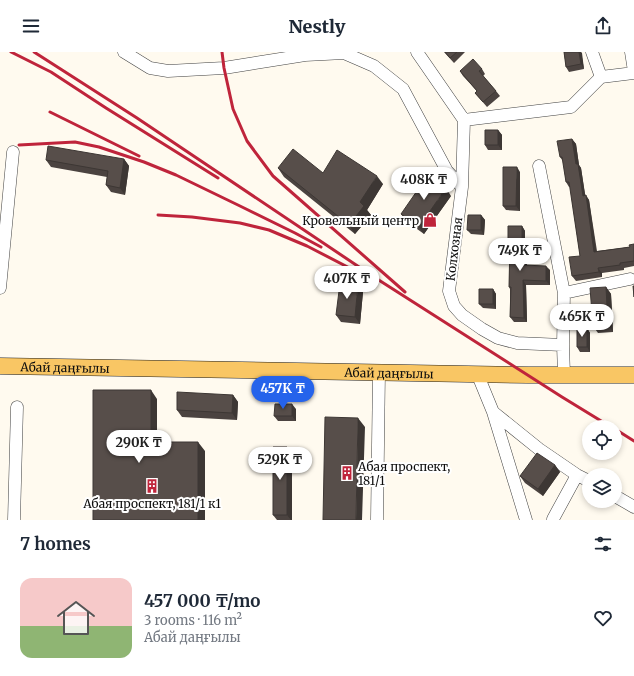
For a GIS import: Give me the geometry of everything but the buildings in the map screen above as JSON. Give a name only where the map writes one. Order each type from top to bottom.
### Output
[{"type":"main road","name":"Абай даңғылы","points":[[0,366],[564,375],[634,374]]},
{"type":"street","points":[[124,52],[150,68],[168,71],[224,68],[305,53],[344,53],[374,66],[402,89],[446,171],[462,187]]},
{"type":"street","points":[[418,52],[464,120],[571,107],[601,77],[634,72],[631,52]]},
{"type":"street","points":[[592,52],[601,77]]},
{"type":"street","name":"Колхозная","points":[[464,120],[462,187],[449,291],[454,306],[462,315],[498,338],[517,343],[563,345]]},
{"type":"street","points":[[0,288],[13,152]]},
{"type":"street","points":[[539,166],[564,293],[564,375]]},
{"type":"street","points":[[564,293],[630,279]]},
{"type":"street","points":[[377,520],[379,372]]},
{"type":"street","points":[[477,373],[493,412],[526,520]]},
{"type":"street","points":[[14,520],[17,407]]},
{"type":"street","points":[[493,412],[539,449],[582,478]]},
{"type":"street","points":[[553,519],[577,475]]},
{"type":"street","points":[[622,500],[634,507]]},
{"type":"railway","points":[[11,52],[51,72],[218,178]]},
{"type":"railway","points":[[34,52],[137,118],[374,277],[600,420]]},
{"type":"railway","points":[[222,52],[233,109],[247,141],[273,176],[405,292]]},
{"type":"railway","points":[[50,112],[139,156]]},
{"type":"railway","points":[[19,145],[75,142],[99,147],[144,162],[176,175],[321,247]]},
{"type":"railway","points":[[158,215],[192,217],[240,223],[269,230],[307,246],[365,276]]},
{"type":"railway","points":[[622,433],[634,441]]},
{"type":"place","name":"Кровельный центр","points":[[430,220]]},
{"type":"place","name":"Абая проспект, 181/1","points":[[347,473]]},
{"type":"place","name":"Абая проспект, 181/1 к1","points":[[152,486]]}]
